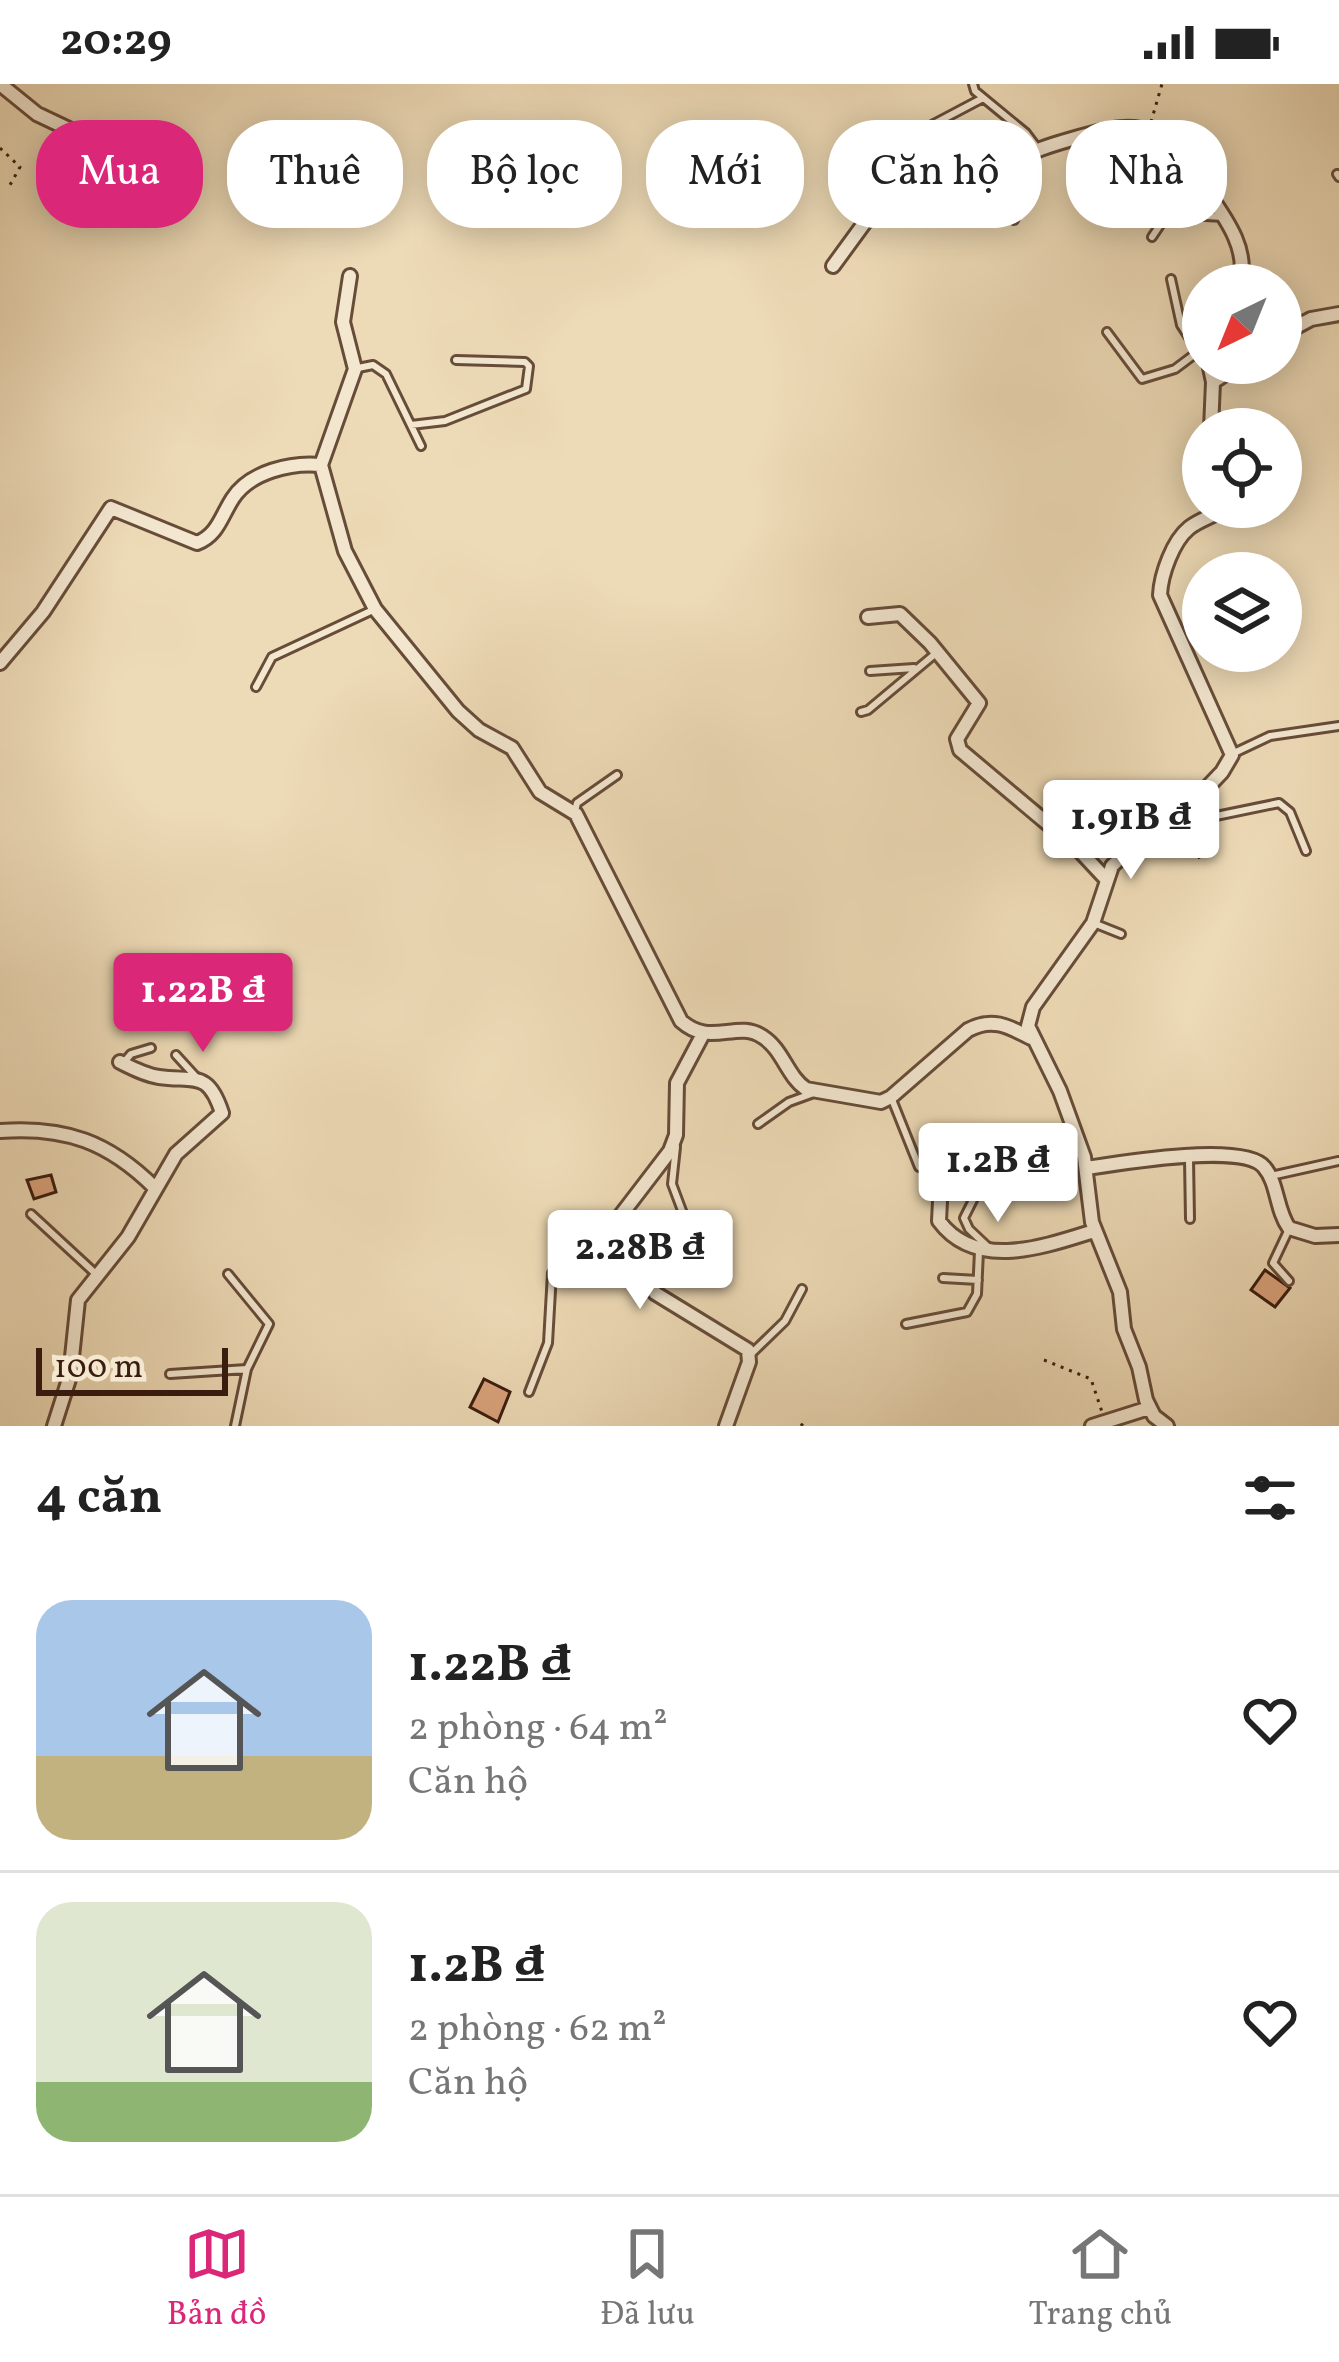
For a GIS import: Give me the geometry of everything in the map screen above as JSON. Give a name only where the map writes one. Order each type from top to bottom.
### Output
[{"type":"street","points":[[0,84],[49,120]]},
{"type":"street","points":[[1227,227],[1245,264]]},
{"type":"street","points":[[833,266],[861,228]]},
{"type":"street","points":[[350,276],[343,322],[355,369],[321,465],[337,530],[375,609],[468,722],[512,748],[540,792],[575,814],[681,1021],[703,1034],[748,1030],[778,1051],[798,1084],[814,1093],[870,1102],[891,1097],[980,1023],[1007,1025],[1031,1038]]},
{"type":"street","points":[[1302,324],[1339,314]]},
{"type":"street","points":[[0,663],[43,612],[111,508],[197,543],[209,537],[238,490],[255,478],[278,469],[321,465]]},
{"type":"street","points":[[1167,1426],[1149,1408],[1124,1330],[1120,1292],[1094,1232],[1087,1168],[1060,1091],[1031,1038],[1029,1016],[1093,923],[1106,879],[1120,856],[1179,822],[1232,755],[1160,595],[1164,573],[1190,528]]},
{"type":"street","points":[[868,617],[900,614],[938,652],[980,703],[957,739],[960,750],[1040,815],[1106,879]]},
{"type":"street","points":[[703,1034],[677,1083],[676,1135],[663,1164],[621,1215],[636,1264],[655,1293],[741,1344],[750,1355],[727,1426]]},
{"type":"street","points":[[57,1425],[70,1376],[75,1311],[128,1237],[185,1142],[222,1112],[209,1085],[197,1078],[161,1077],[122,1063]]},
{"type":"street","points":[[0,1131],[38,1128],[74,1136],[116,1153],[155,1188]]},
{"type":"street","points":[[1087,1168],[1189,1155],[1252,1158],[1270,1176],[1289,1228],[1315,1236],[1339,1235]]},
{"type":"street","points":[[942,1161],[939,1221],[962,1245],[985,1250],[1038,1248],[1094,1232]]},
{"type":"street","points":[[1098,1423],[1149,1408]]},
{"type":"lane","points":[[973,84],[1010,120]]},
{"type":"lane","points":[[941,120],[983,98]]},
{"type":"lane","points":[[1152,238],[1158,228]]},
{"type":"lane","points":[[1171,279],[1182,326]]},
{"type":"lane","points":[[1107,332],[1142,379],[1182,364]]},
{"type":"lane","points":[[412,425],[463,416],[526,389],[529,366],[525,362],[456,360]]},
{"type":"lane","points":[[355,369],[374,365],[386,374],[421,446]]},
{"type":"lane","points":[[256,687],[272,657],[375,609]]},
{"type":"lane","points":[[861,712],[938,652]]},
{"type":"lane","points":[[870,671],[918,667]]},
{"type":"lane","points":[[1232,755],[1270,736],[1339,726]]},
{"type":"lane","points":[[575,814],[578,803],[617,775]]},
{"type":"lane","points":[[1179,822],[1279,803],[1290,812],[1306,851]]},
{"type":"lane","points":[[1093,923],[1121,934]]},
{"type":"lane","points":[[122,1063],[131,1054],[151,1048]]},
{"type":"lane","points":[[176,1055],[197,1078]]},
{"type":"lane","points":[[758,1124],[789,1102],[814,1093]]},
{"type":"lane","points":[[891,1097],[919,1167]]},
{"type":"lane","points":[[676,1135],[672,1184],[687,1225]]},
{"type":"lane","points":[[1189,1155],[1190,1220]]},
{"type":"lane","points":[[1270,1176],[1338,1161]]},
{"type":"lane","points":[[906,1324],[967,1312],[974,1304],[985,1250],[964,1218],[976,1196]]},
{"type":"lane","points":[[31,1214],[97,1275]]},
{"type":"lane","points":[[529,1392],[548,1343],[552,1273],[621,1215]]},
{"type":"lane","points":[[1289,1228],[1274,1263],[1289,1281]]},
{"type":"lane","points":[[228,1274],[268,1324],[247,1369],[235,1426]]},
{"type":"lane","points":[[943,1278],[978,1280]]},
{"type":"lane","points":[[750,1355],[785,1321],[802,1289]]},
{"type":"lane","points":[[170,1374],[247,1369]]},
{"type":"path","points":[[1153,120],[1162,84]]},
{"type":"path","points":[[0,148],[20,167],[10,185]]},
{"type":"path","points":[[1179,822],[1201,862]]},
{"type":"path","points":[[1044,1360],[1091,1378],[1098,1423]]},
{"type":"building","points":[[51,1175],[56,1192],[34,1199],[27,1180]]},
{"type":"building","points":[[1265,1270],[1290,1288],[1275,1307],[1251,1290]]},
{"type":"building","points":[[484,1379],[510,1392],[498,1422],[470,1407]]}]
